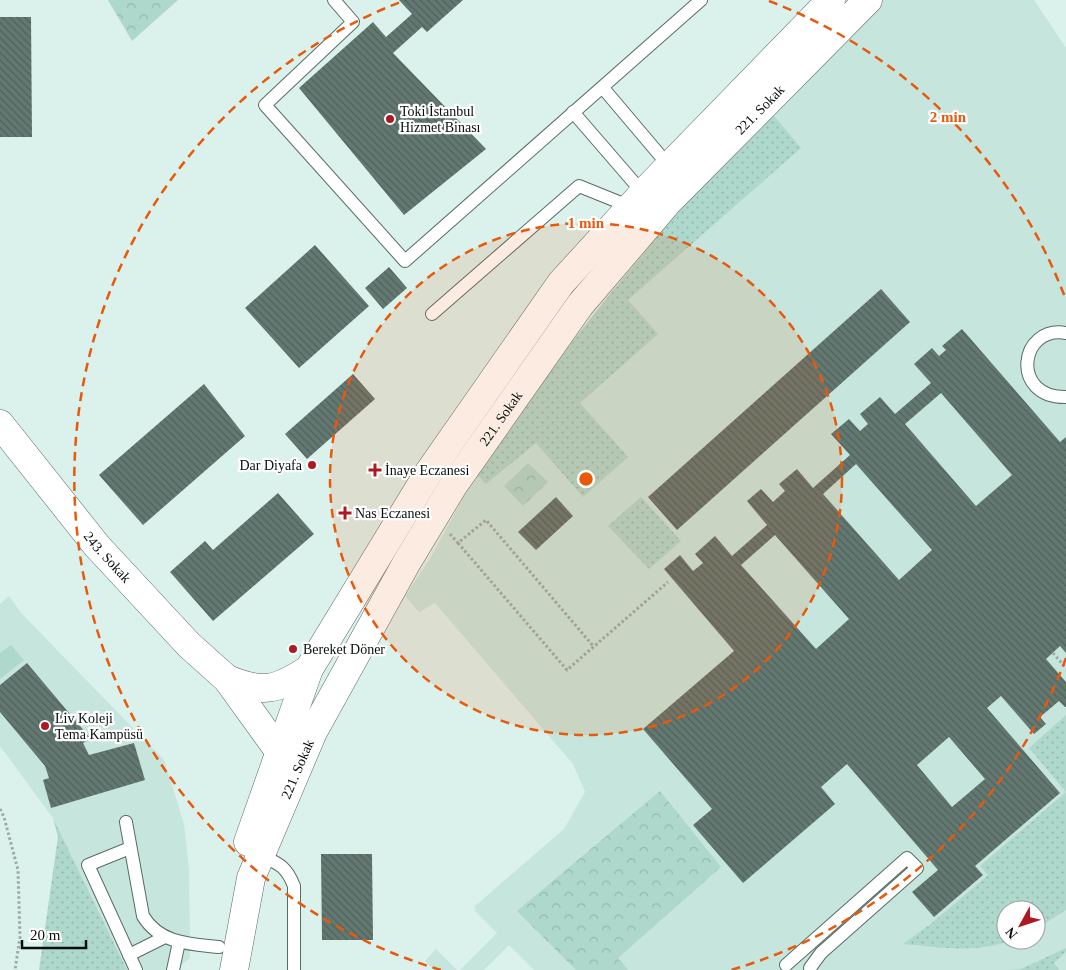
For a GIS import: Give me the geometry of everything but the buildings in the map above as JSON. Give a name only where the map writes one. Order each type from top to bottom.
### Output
[{"type":"street","name":"221. Sokak","points":[[217,958],[222,930],[247,846],[309,668],[429,472],[561,283],[669,166],[831,0]]},
{"type":"street","name":"221. Sokak","points":[[234,970],[251,878],[313,732],[407,562],[453,486],[580,306],[668,202],[868,0]]},
{"type":"street","name":"243. Sokak","points":[[0,424],[97,546],[189,644],[227,679],[279,751]]},
{"type":"street","name":"243. Sokak","points":[[227,679],[247,687],[265,689],[287,683],[309,668]]},
{"type":"lane","points":[[334,0],[353,22],[265,105],[405,261],[701,0]]},
{"type":"lane","points":[[603,88],[669,166]]},
{"type":"lane","points":[[574,112],[637,200]]},
{"type":"lane","points":[[432,314],[579,186],[637,200]]},
{"type":"lane","points":[[1066,333],[1050,333],[1034,344],[1030,351],[1027,368],[1029,377],[1044,394],[1054,398],[1066,398]]},
{"type":"lane","points":[[126,822],[143,916],[151,927],[165,937],[217,958]]},
{"type":"lane","points":[[130,848],[88,865],[136,970]]},
{"type":"lane","points":[[261,855],[281,865],[290,876],[294,886],[294,970]]},
{"type":"lane","points":[[786,965],[907,858],[916,868],[821,953],[810,968]]},
{"type":"lane","points":[[129,955],[165,937]]},
{"type":"lane","points":[[173,970],[179,942]]},
{"type":"path","points":[[435,516],[567,670],[668,582]]},
{"type":"path","points":[[458,543],[486,520],[594,647]]},
{"type":"path","points":[[1053,653],[1066,668]]},
{"type":"path","points":[[0,808],[18,870],[20,937],[15,970]]},
{"type":"shaded area","points":[[880,0],[1034,0],[1066,48],[1066,970],[534,970],[509,945],[484,970],[460,970],[497,933],[475,911],[474,907],[564,829],[585,792],[573,764],[435,603],[419,612],[405,596],[430,559],[476,474],[577,335],[660,233]]},
{"type":"shaded area","points":[[9,596],[21,613],[164,760],[184,824],[189,870],[190,958],[175,970],[127,970],[53,818],[0,746],[0,604]]},
{"type":"shaded area","points":[[436,949],[457,970],[434,970],[425,961]]},
{"type":"green space","points":[[108,0],[178,0],[132,41]]},
{"type":"green space","points":[[769,110],[801,148],[628,300],[658,334],[580,403],[628,457],[583,497],[536,443],[486,484],[476,474],[551,370],[647,250]]},
{"type":"green space","points":[[528,463],[548,482],[523,506],[504,486]]},
{"type":"green space","points":[[641,497],[681,541],[649,569],[608,526]]},
{"type":"green space","points":[[11,645],[24,660],[0,679],[0,653]]},
{"type":"green space","points":[[1066,715],[1066,792],[1029,748]]},
{"type":"green space","points":[[660,791],[721,867],[618,958],[628,970],[576,970],[517,911]]},
{"type":"green space","points":[[1066,792],[1066,910],[1046,923],[1046,900],[996,900],[996,944],[971,948],[944,948],[903,944],[932,923],[988,875],[980,866]]},
{"type":"green space","points":[[53,818],[127,970],[39,970],[58,837]]},
{"type":"green space","points":[[1066,948],[1066,952],[1054,963],[1059,970],[1007,970],[1021,969]]},
{"type":"place","name":"Toki İstanbul Hizmet Binası","points":[[390,119]]},
{"type":"place","name":"Dar Diyafa","points":[[312,465]]},
{"type":"place","name":"İnaye Eczanesi","points":[[375,470]]},
{"type":"place","name":"Nas Eczanesi","points":[[345,513]]},
{"type":"place","name":"Bereket Döner","points":[[293,649]]},
{"type":"place","name":"Liv Koleji Tema Kampüsü","points":[[45,726]]}]
